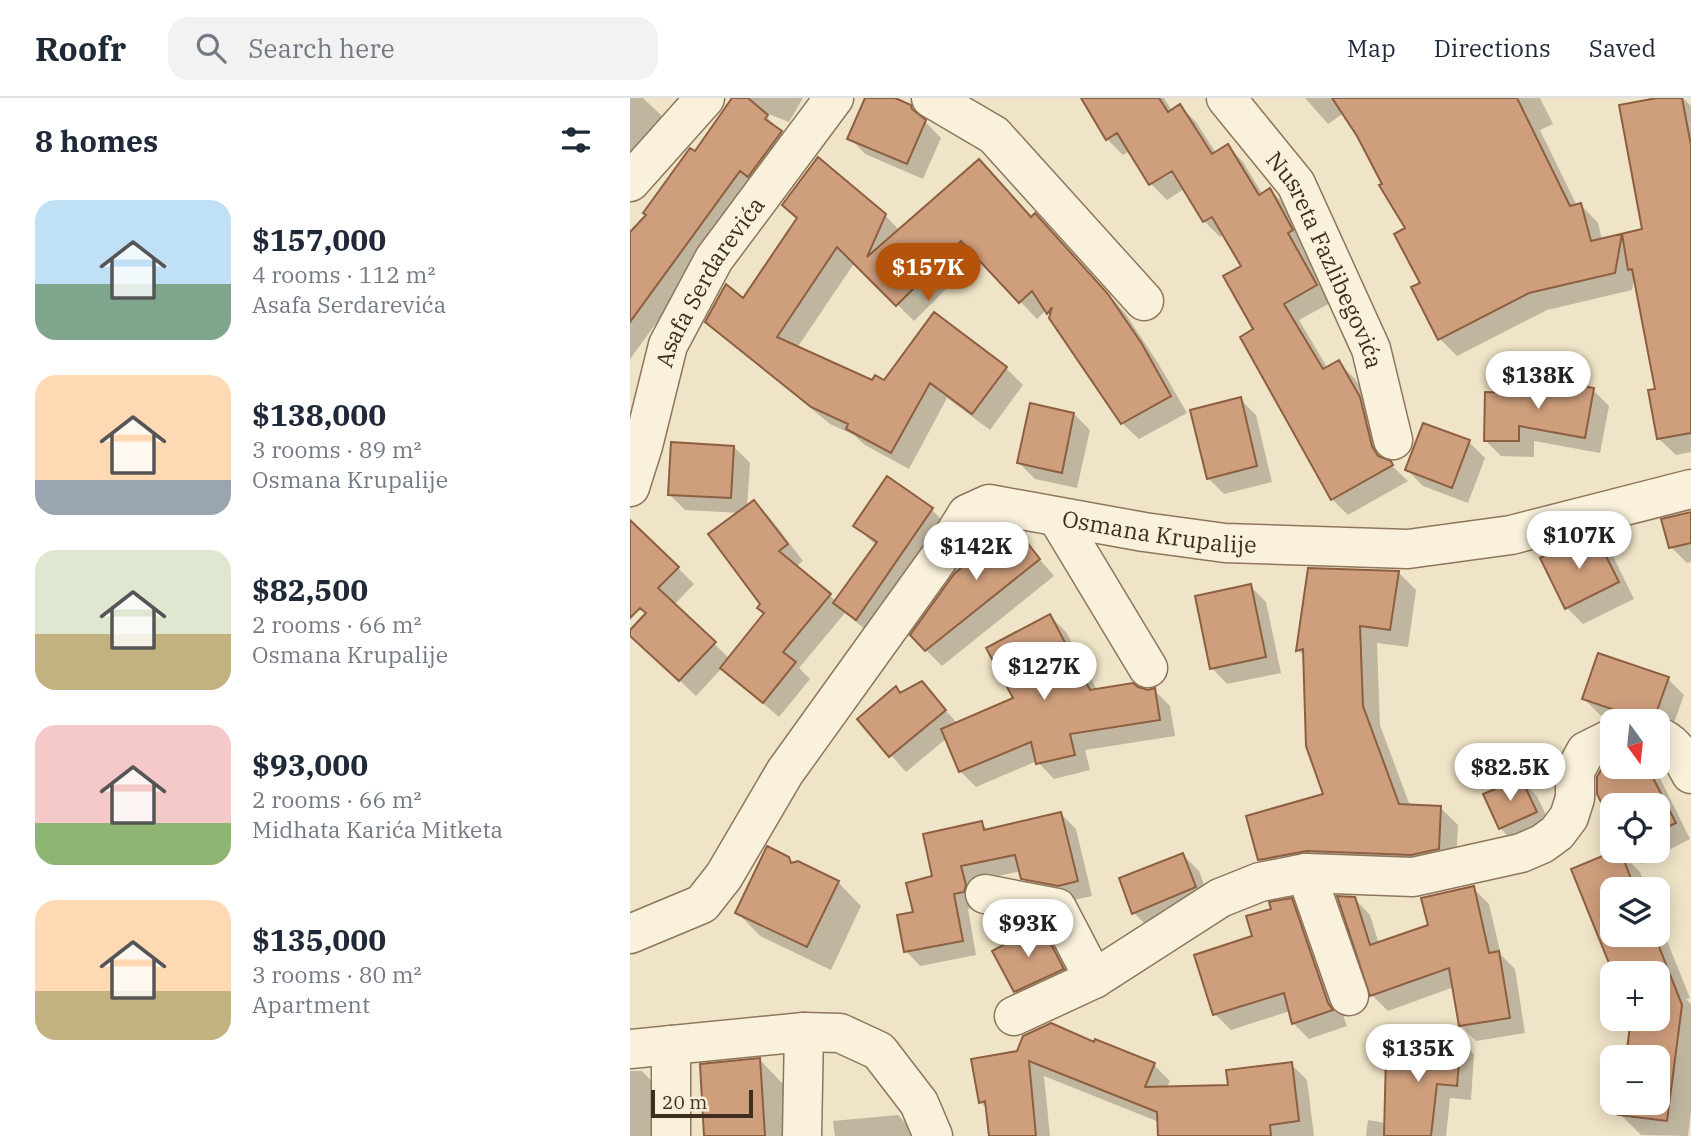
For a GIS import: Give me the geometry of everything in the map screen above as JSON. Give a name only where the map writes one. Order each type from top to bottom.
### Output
[{"type":"street","points":[[630,183],[705,98]]},
{"type":"street","name":"Asafa Serdarevića","points":[[630,487],[668,345],[714,259],[834,98]]},
{"type":"street","points":[[931,98],[994,135],[1144,301]]},
{"type":"street","name":"Nusreta Fazlibegovića","points":[[1226,98],[1296,184],[1371,349],[1393,440]]},
{"type":"street","name":"Osmana Krupalije","points":[[630,934],[702,904],[724,876],[785,772],[946,548],[967,514],[989,504],[1144,533],[1225,543],[1408,549],[1511,535],[1691,489]]},
{"type":"street","points":[[1056,517],[1148,668]]},
{"type":"street","points":[[1014,1016],[1094,979],[1220,898],[1260,882],[1306,873],[1413,877],[1521,853],[1542,844],[1557,833],[1569,817],[1575,798],[1576,771],[1586,751],[1600,744]]},
{"type":"street","points":[[1670,744],[1691,774]]},
{"type":"street","points":[[1306,873],[1349,996]]},
{"type":"street","points":[[985,894],[1058,908],[1094,979]]},
{"type":"street","points":[[802,1136],[804,1032]]},
{"type":"street","points":[[630,1049],[804,1032],[840,1033],[879,1051],[919,1103],[933,1136]]},
{"type":"street","points":[[671,1045],[671,1136]]},
{"type":"building","points":[[732,98],[748,98],[768,115],[765,119],[782,131],[748,177],[740,171],[630,322],[630,232],[646,215],[643,213],[690,148],[695,151]]},
{"type":"building","points":[[865,98],[895,98],[911,105],[912,109],[926,120],[907,164],[847,139]]},
{"type":"building","points":[[1081,98],[1159,98],[1168,112],[1180,104],[1212,154],[1228,144],[1259,195],[1270,188],[1293,230],[1288,233],[1317,285],[1284,304],[1323,369],[1339,360],[1360,397],[1372,446],[1378,456],[1391,461],[1393,465],[1331,500],[1240,337],[1253,329],[1223,276],[1241,266],[1212,217],[1203,222],[1172,171],[1149,185],[1117,133],[1106,140]]},
{"type":"building","points":[[1332,98],[1517,98],[1570,206],[1581,203],[1591,241],[1642,229],[1619,105],[1657,98],[1682,98],[1691,145],[1691,433],[1657,439],[1648,390],[1655,389],[1632,269],[1628,270],[1622,234],[1615,273],[1529,293],[1438,340],[1411,287],[1420,283],[1394,234],[1405,228],[1379,185],[1382,184],[1357,136]]},
{"type":"building","points":[[818,157],[886,214],[867,257],[979,159],[1031,217],[1035,213],[1108,294],[1142,344],[1171,396],[1121,424],[1049,318],[1052,307],[1047,314],[1032,291],[1019,303],[961,241],[896,306],[837,247],[777,337],[872,380],[875,375],[884,380],[934,312],[1007,367],[972,414],[930,383],[891,453],[846,429],[848,424],[811,407],[705,322],[726,284],[743,298],[797,218],[782,205]]},
{"type":"building","points":[[1542,379],[1594,388],[1585,438],[1519,426],[1519,441],[1484,441],[1485,392],[1539,394]]},
{"type":"building","points":[[1241,397],[1257,466],[1207,479],[1190,410]]},
{"type":"building","points":[[1030,403],[1074,413],[1062,473],[1017,463]]},
{"type":"building","points":[[1423,423],[1470,440],[1452,488],[1405,470]]},
{"type":"building","points":[[671,442],[734,446],[731,498],[668,495]]},
{"type":"building","points":[[887,476],[933,508],[856,620],[833,603],[877,542],[853,526]]},
{"type":"building","points":[[754,500],[788,544],[779,551],[831,594],[783,652],[796,662],[763,703],[720,668],[764,613],[757,608],[760,604],[708,534]]},
{"type":"building","points":[[1691,512],[1691,543],[1669,548],[1661,519]]},
{"type":"building","points":[[630,520],[679,567],[658,588],[716,642],[679,681],[630,636],[630,630],[646,613],[640,608],[630,618]]},
{"type":"building","points":[[993,527],[1018,531],[1040,559],[925,651],[910,635],[954,574],[962,567],[960,566],[976,540]]},
{"type":"building","points":[[1596,536],[1619,582],[1565,609],[1540,558],[1574,542]]},
{"type":"building","points":[[1308,568],[1399,571],[1390,630],[1360,626],[1363,706],[1399,804],[1441,806],[1439,849],[1411,855],[1307,851],[1258,860],[1246,816],[1323,794],[1306,746],[1303,649],[1296,651]]},
{"type":"building","points":[[1251,584],[1266,657],[1210,669],[1195,596]]},
{"type":"building","points":[[1050,614],[1090,690],[1133,683],[1148,690],[1155,688],[1160,720],[1070,734],[1075,755],[1036,764],[1031,742],[959,772],[941,729],[1013,698],[986,648]]},
{"type":"building","points":[[1598,653],[1669,677],[1658,709],[1612,709],[1582,699]]},
{"type":"building","points":[[922,681],[946,710],[889,757],[857,719],[896,686],[900,693]]},
{"type":"building","points":[[1600,772],[1600,779],[1654,779],[1661,793],[1600,793],[1600,800],[1597,794],[1597,777]]},
{"type":"building","points":[[1521,778],[1537,812],[1499,829],[1483,794]]},
{"type":"building","points":[[1670,811],[1676,823],[1670,826]]},
{"type":"building","points":[[1061,812],[1078,881],[1058,886],[1021,879],[1015,855],[961,866],[966,885],[964,892],[954,894],[963,941],[904,952],[897,915],[913,912],[906,883],[932,876],[923,834],[982,821],[984,830]]},
{"type":"building","points":[[767,846],[789,857],[791,863],[798,861],[839,881],[807,947],[735,913]]},
{"type":"building","points":[[1183,853],[1196,887],[1132,914],[1119,878]]},
{"type":"building","points":[[1600,857],[1600,863],[1625,863],[1630,877],[1600,877],[1600,941],[1571,869]]},
{"type":"building","points":[[1474,886],[1489,953],[1499,951],[1510,1018],[1459,1026],[1449,968],[1370,996],[1337,896],[1355,897],[1370,945],[1428,925],[1421,898]]},
{"type":"building","points":[[1292,898],[1328,1003],[1333,1010],[1292,1024],[1284,993],[1213,1015],[1194,955],[1252,936],[1246,916],[1271,909],[1269,902]]},
{"type":"building","points":[[1042,927],[1064,969],[1014,992],[992,951]]},
{"type":"building","points":[[1602,947],[1659,947],[1665,961],[1608,961]]},
{"type":"building","points":[[1670,975],[1682,1005],[1670,1098],[1670,1045],[1628,1045],[1629,1031],[1670,1031]]},
{"type":"building","points":[[1051,1023],[1094,1042],[1095,1039],[1155,1063],[1145,1087],[1228,1085],[1226,1070],[1292,1062],[1299,1121],[1270,1125],[1271,1136],[1158,1136],[1157,1112],[1029,1061],[1036,1136],[989,1136],[985,1101],[979,1103],[971,1059],[1017,1051],[1023,1036]]},
{"type":"building","points":[[1415,1034],[1461,1038],[1457,1086],[1437,1084],[1431,1136],[1384,1136],[1386,1054],[1413,1054]]},
{"type":"building","points":[[760,1058],[765,1136],[704,1136],[700,1064]]},
{"type":"building","points":[[1618,1115],[1668,1115],[1667,1121]]}]
